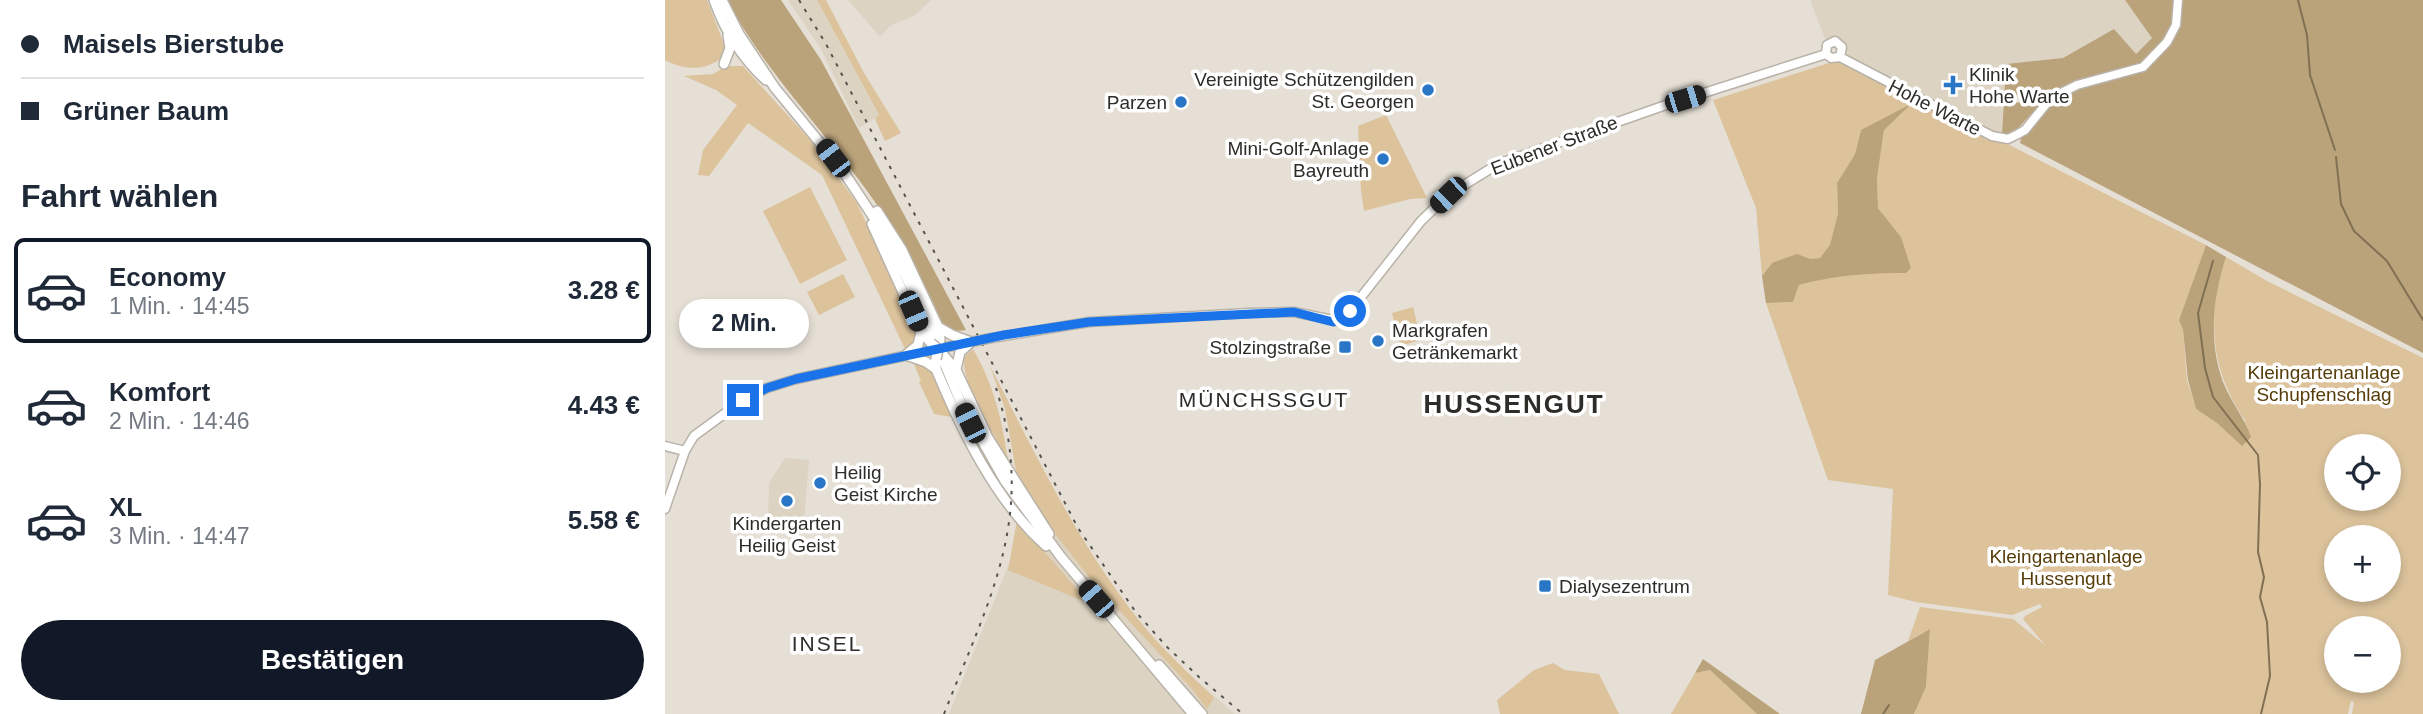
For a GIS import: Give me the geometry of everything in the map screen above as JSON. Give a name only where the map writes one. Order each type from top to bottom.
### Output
[{"type":"main road","points":[[714,0],[728,33],[755,70]]},
{"type":"main road","points":[[722,0],[739,34],[775,88],[824,146],[861,196],[904,270],[961,403],[992,462],[1061,557],[1193,714]]},
{"type":"main road","points":[[728,33],[730,48],[726,63],[742,62],[775,88]]},
{"type":"main road","points":[[861,196],[874,208],[902,250],[938,327],[938,351],[963,427],[997,486],[1034,534],[1061,557]]},
{"type":"main road","points":[[861,196],[866,213],[922,332],[956,370],[988,438],[1061,557]]},
{"type":"main road","points":[[938,327],[971,342],[960,352],[956,370]]},
{"type":"main road","points":[[922,332],[918,344],[906,355],[926,362],[938,351]]},
{"type":"main road","points":[[1107,611],[1127,629],[1202,714]]},
{"type":"street","name":"Hohe Warte","points":[[1839,57],[1842,48],[1835,41],[1827,45],[1826,54],[1833,59],[1839,57],[1992,136],[2008,139],[2025,130],[2050,97],[2077,85],[2143,67],[2167,42],[2176,25],[2178,0]]},
{"type":"street","name":"Eubener Straße","points":[[971,342],[1089,322],[1253,312],[1294,312],[1338,321],[1350,311],[1421,221],[1448,195],[1486,170],[1542,147],[1826,54]]},
{"type":"street","points":[[665,509],[685,451],[694,436],[743,400],[767,388],[796,379],[971,342]]},
{"type":"street","points":[[665,446],[685,451]]},
{"type":"shaded area","points":[[727,0],[781,0],[821,60],[966,330],[953,330],[942,322],[915,266],[883,214],[772,70]]},
{"type":"shaded area","points":[[788,0],[817,0],[879,116],[859,128],[821,49]]},
{"type":"shaded area","points":[[848,0],[931,0],[915,15],[890,26],[880,37]]},
{"type":"shaded area","name":"Klinik Hohe Warte","points":[[1810,0],[2125,0],[2153,38],[2135,54],[2114,29],[2063,58],[2006,64],[2002,135],[1940,107],[1848,55],[1840,40],[1825,39]]},
{"type":"shaded area","points":[[2125,0],[2175,0],[2172,25],[2164,40],[2140,64],[2077,81],[2044,99],[2027,102],[2021,95],[2015,95],[2013,98],[2017,103],[2041,103],[2012,135],[2002,135],[2006,64],[2063,58],[2114,29],[2136,54],[2152,38]]},
{"type":"shaded area","points":[[2182,0],[2423,0],[2423,353],[2020,143],[2021,138],[2052,100],[2079,88],[2143,72],[2169,44],[2179,27]]},
{"type":"shaded area","points":[[1911,104],[1884,130],[1877,178],[1878,208],[1901,237],[1911,268],[1906,273],[1852,275],[1799,285],[1793,302],[1766,303],[1762,276],[1772,263],[1797,254],[1810,259],[1820,258],[1830,245],[1838,213],[1837,183],[1855,154],[1861,130]]},
{"type":"shaded area","points":[[2206,245],[2226,257],[2215,304],[2215,351],[2223,382],[2251,437],[2242,446],[2217,423],[2196,409],[2188,380],[2183,330],[2179,320]]},
{"type":"shaded area","name":"Kindergarten Heilig Geist","points":[[785,458],[809,460],[803,533],[768,520],[769,483]]},
{"type":"shaded area","points":[[1034,501],[1159,648],[1235,714],[949,714]]},
{"type":"shaded area","points":[[1930,629],[1926,687],[1914,714],[1861,714],[1875,660]]},
{"type":"shaded area","points":[[1703,659],[1780,714],[1757,714],[1710,670],[1695,673]]},
{"type":"green space","points":[[665,0],[707,0],[724,44],[724,56],[696,68],[665,60]]},
{"type":"green space","points":[[817,0],[826,0],[864,73],[901,133],[885,141],[875,119],[879,115]]},
{"type":"green space","points":[[1838,58],[2206,245],[2179,320],[2183,330],[2187,380],[2196,409],[2242,445],[2245,420],[2224,381],[2215,341],[2216,300],[2226,257],[2267,281],[2423,358],[2423,714],[2352,714],[2354,702],[2351,701],[2348,714],[1914,714],[1926,687],[1930,629],[1908,641],[1920,607],[2013,619],[2045,645],[2023,619],[2042,607],[2040,604],[2012,615],[1916,602],[1888,595],[1893,489],[1828,480],[1766,303],[1793,302],[1799,285],[1827,277],[1871,272],[1901,237],[1878,208],[1877,178],[1884,130],[1861,130],[1855,154],[1837,183],[1838,213],[1830,246],[1820,258],[1772,263],[1762,276],[1756,208],[1713,100]]},
{"type":"green space","points":[[727,66],[743,66],[811,141],[857,203],[917,333],[914,344],[905,349],[822,175],[748,123],[709,176],[698,175],[703,150],[737,105],[716,90],[684,76],[713,74]]},
{"type":"green space","name":"Mini-Golf-Anlage Bayreuth","points":[[1386,115],[1427,198],[1410,199],[1364,211],[1358,126]]},
{"type":"green space","points":[[810,187],[847,260],[800,284],[763,211]]},
{"type":"green space","points":[[843,274],[855,297],[819,315],[807,292]]},
{"type":"green space","points":[[1413,307],[1421,340],[1400,346],[1392,313]]},
{"type":"green space","points":[[973,349],[996,403],[1008,460],[968,381],[964,357]]},
{"type":"green space","points":[[914,364],[922,365],[935,376],[951,417],[934,414]]},
{"type":"green space","points":[[990,366],[1044,472],[1084,541],[1128,606],[1153,637],[1214,698],[1207,709],[1193,690],[1093,582],[1051,529],[1016,471],[1005,409]]},
{"type":"green space","points":[[1017,520],[1090,604],[1008,570]]},
{"type":"green space","points":[[1553,663],[1565,670],[1599,674],[1619,714],[1500,714],[1497,700],[1534,670]]},
{"type":"green space","points":[[1710,670],[1757,714],[1671,714],[1695,673]]},
{"type":"waterway","points":[[2298,0],[2307,35],[2310,75],[2335,150]]},
{"type":"waterway","points":[[2336,157],[2341,204],[2354,231],[2387,261],[2423,320]]},
{"type":"waterway","points":[[2213,261],[2198,313],[2205,368],[2213,397],[2258,455],[2258,552],[2264,577],[2260,597],[2267,622],[2270,676],[2261,714]]},
{"type":"waterway","points":[[1883,714],[1889,705]]},
{"type":"railway","points":[[799,0],[826,44],[1078,528],[1135,611],[1166,646],[1243,714]]},
{"type":"railway","points":[[944,714],[991,593],[1003,555],[1010,517],[1012,476],[1007,434],[996,388]]},
{"type":"place","name":"Klinik Hohe Warte","points":[[1953,85]]},
{"type":"place","name":"Vereinigte Schützengilden St. Georgen","points":[[1428,90]]},
{"type":"place","name":"Parzen","points":[[1181,102]]},
{"type":"place","name":"Mini-Golf-Anlage Bayreuth","points":[[1383,159]]},
{"type":"place","name":"Markgrafen Getränkemarkt","points":[[1378,341]]},
{"type":"place","name":"Stolzingstraße","points":[[1345,347]]},
{"type":"place","name":"Heilig Geist Kirche","points":[[820,483]]},
{"type":"place","name":"Kindergarten Heilig Geist","points":[[787,501]]},
{"type":"place","name":"Dialysezentrum","points":[[1545,586]]},
{"type":"district","name":"MÜNCHSSGUT","points":[[1264,400]]},
{"type":"district","name":"HUSSENGUT","points":[[1514,404]]},
{"type":"district","name":"INSEL","points":[[827,644]]},
{"type":"route","points":[[743,400],[767,388],[796,379],[1019,332],[1089,322],[1253,312],[1294,312],[1333,322],[1345,317],[1350,311]]},
{"type":"park label","name":"Kleingartenanlage Schupfenschlag","points":[[2324,383]]},
{"type":"park label","name":"Kleingartenanlage Hussengut","points":[[2066,567]]}]
